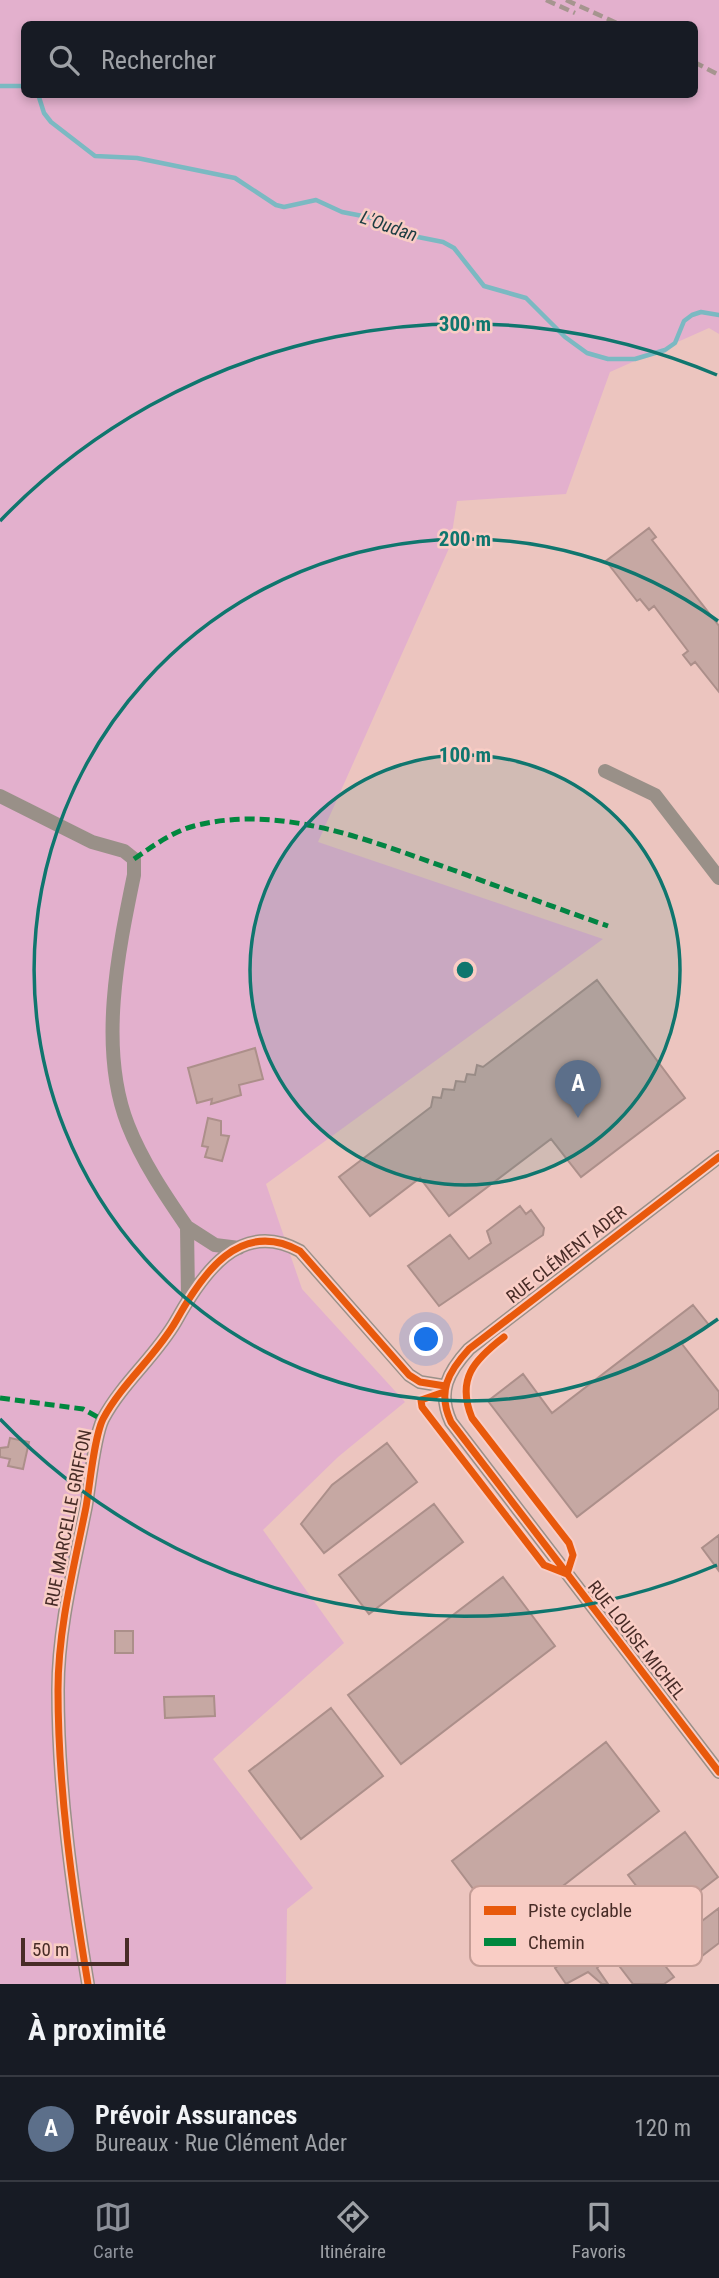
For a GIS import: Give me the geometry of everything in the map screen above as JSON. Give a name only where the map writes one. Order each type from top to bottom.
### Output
[{"type":"street","points":[[605,771],[655,795],[719,878]]},
{"type":"street","points":[[0,796],[92,842],[124,851],[134,859],[134,875],[115,982],[115,1056],[128,1125],[157,1182],[187,1227],[215,1245],[239,1248]]},
{"type":"street","name":"RUE CLÉMENT ADER","points":[[445,1386],[448,1376],[469,1349],[719,1157]]},
{"type":"street","points":[[187,1227],[188,1296]]},
{"type":"street","name":"RUE MARCELLE GRIFFON","points":[[88,1984],[65,1804],[58,1689],[63,1631],[103,1420],[175,1323],[188,1296],[220,1259],[239,1248],[267,1241],[282,1241],[300,1251],[409,1375],[420,1382],[445,1386]]},
{"type":"street","name":"RUE LOUISE MICHEL","points":[[445,1386],[446,1411],[452,1422],[719,1772]]},
{"type":"shaded area","points":[[0,0],[719,0],[719,334],[709,328],[610,372],[566,494],[457,501],[450,546],[318,842],[603,939],[266,1184],[302,1289],[405,1402],[338,1457],[263,1530],[344,1643],[213,1759],[313,1888],[287,1909],[286,1984],[0,1984]]},
{"type":"building","points":[[649,528],[656,537],[652,540],[719,626],[719,692],[695,662],[691,665],[683,655],[688,651],[654,606],[649,610],[640,599],[637,601],[606,561]]},
{"type":"building","points":[[597,980],[685,1098],[581,1177],[551,1139],[449,1216],[420,1178],[370,1216],[339,1177],[431,1107],[433,1097],[441,1098],[443,1089],[454,1090],[456,1081],[465,1082],[467,1074],[475,1075],[477,1065],[483,1067]]},
{"type":"building","points":[[255,1048],[263,1079],[239,1085],[241,1095],[211,1104],[212,1099],[197,1103],[188,1068]]},
{"type":"building","points":[[208,1118],[221,1121],[221,1135],[229,1136],[222,1161],[205,1157],[208,1147],[202,1146]]},
{"type":"building","points":[[520,1206],[526,1214],[531,1210],[544,1228],[543,1235],[439,1306],[408,1266],[450,1235],[469,1259],[491,1243],[487,1231]]},
{"type":"building","points":[[693,1305],[709,1325],[682,1344],[719,1392],[719,1408],[577,1517],[488,1401],[523,1374],[552,1413]]},
{"type":"building","points":[[10,1438],[29,1442],[23,1469],[8,1466],[10,1459],[0,1457],[0,1448],[8,1447]]},
{"type":"building","points":[[387,1443],[417,1482],[324,1553],[301,1524],[332,1485]]},
{"type":"building","points":[[434,1504],[463,1542],[369,1614],[339,1575]]},
{"type":"building","points":[[719,1535],[719,1571],[702,1548]]},
{"type":"building","points":[[503,1577],[555,1646],[401,1764],[348,1695]]},
{"type":"building","points":[[115,1631],[133,1631],[133,1653],[115,1653]]},
{"type":"building","points":[[214,1696],[215,1716],[165,1718],[164,1697]]},
{"type":"building","points":[[331,1708],[383,1776],[301,1839],[249,1771]]},
{"type":"building","points":[[606,1742],[659,1811],[563,1886],[471,1886],[452,1861]]},
{"type":"building","points":[[685,1832],[718,1877],[702,1889],[702,1886],[636,1886],[628,1875]]},
{"type":"building","points":[[719,1908],[719,1943],[702,1956],[702,1921]]},
{"type":"building","points":[[599,1966],[597,1968],[608,1984],[602,1984],[588,1972],[566,1984],[555,1968]]},
{"type":"building","points":[[619,1966],[665,1966],[674,1977],[664,1984],[633,1984]]},
{"type":"waterway","name":"L'Oudan","points":[[0,86],[21,86]]},
{"type":"waterway","name":"L'Oudan","points":[[39,98],[44,113],[51,122],[95,156],[137,158],[235,178],[276,205],[284,207],[316,200],[342,212],[373,218],[398,233],[443,242],[454,248],[484,286],[526,298],[565,337],[587,353],[608,359],[635,359],[665,350],[675,343],[684,321],[692,315],[701,312],[719,315]]},
{"type":"railway","points":[[546,0],[575,13]]},
{"type":"railway","points":[[566,0],[612,21]]},
{"type":"railway","points":[[698,64],[719,75]]},
{"type":"marked path","points":[[134,859],[170,836],[194,826],[227,820],[294,822],[391,848],[608,926]]},
{"type":"marked path","points":[[0,1398],[83,1409],[103,1420]]},
{"type":"cycle path","points":[[719,1157],[469,1349],[450,1374],[445,1392],[451,1422],[719,1772]]},
{"type":"cycle path","points":[[88,1984],[63,1800],[58,1690],[64,1621],[95,1449],[103,1419],[120,1393],[168,1334],[211,1269],[241,1246],[259,1241],[279,1243],[300,1251],[409,1375],[420,1382],[445,1386]]},
{"type":"cycle path","points":[[444,1392],[421,1400],[422,1407],[544,1565],[567,1574],[573,1555],[569,1543],[472,1418],[468,1404],[467,1381],[476,1362],[504,1337]]},
{"type":"place","name":"Prévoir Assurances","points":[[578,1118]]}]
